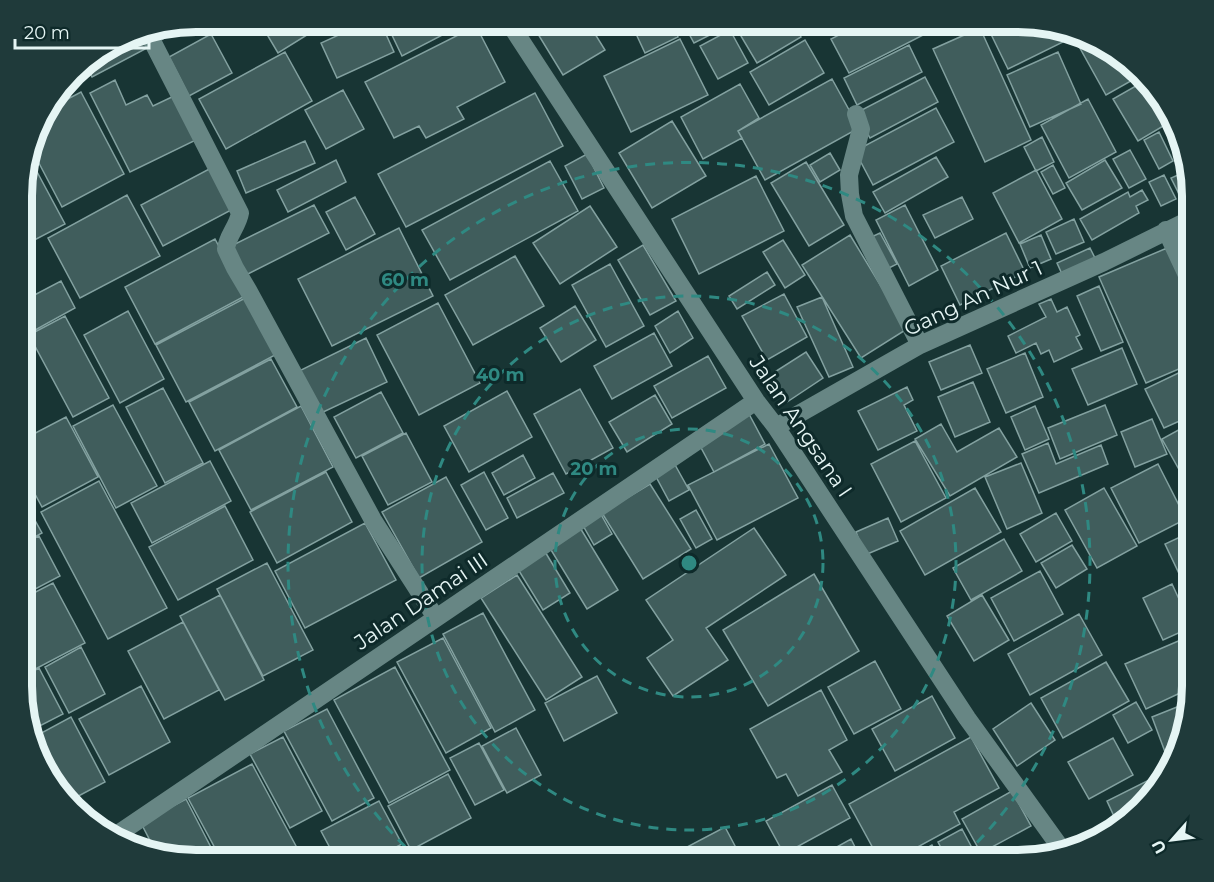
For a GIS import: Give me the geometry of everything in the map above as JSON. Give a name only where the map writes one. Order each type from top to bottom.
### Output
[{"type":"street","name":"Jalan Angsana I","points":[[515,31],[756,401],[776,427],[967,718],[1060,845]]},
{"type":"street","points":[[150,38],[240,213],[226,244],[235,268],[373,520],[436,618]]},
{"type":"street","points":[[856,114],[861,129],[849,176],[854,216],[920,345]]},
{"type":"street","name":"Gang An Nur 1","points":[[776,427],[920,345],[1104,262],[1182,223]]},
{"type":"street","points":[[1166,230],[1182,264]]},
{"type":"street","name":"Jalan Damai III","points":[[120,832],[756,401]]},
{"type":"building","points":[[265,31],[313,31],[278,53]]},
{"type":"building","points":[[347,31],[385,31],[394,52],[337,78],[321,43]]},
{"type":"building","points":[[390,31],[450,31],[402,56]]},
{"type":"building","points":[[465,31],[479,31],[505,82],[457,107],[464,119],[426,138],[419,126],[394,138],[365,82]]},
{"type":"building","points":[[536,31],[594,31],[605,50],[563,75]]},
{"type":"building","points":[[635,32],[676,32],[678,37],[645,53]]},
{"type":"building","points":[[688,32],[716,32],[716,32],[694,43]]},
{"type":"building","points":[[731,32],[748,63],[718,79],[700,46]]},
{"type":"building","points":[[738,32],[798,32],[801,37],[757,63]]},
{"type":"building","points":[[845,32],[929,32],[849,73],[831,39]]},
{"type":"building","points":[[971,32],[982,32],[1031,140],[985,162],[933,49]]},
{"type":"building","points":[[990,32],[1029,32],[1061,37],[1063,42],[1008,69]]},
{"type":"building","points":[[173,33],[161,40],[158,36]]},
{"type":"building","points":[[211,34],[232,73],[189,96],[169,57]]},
{"type":"building","points":[[680,39],[708,95],[631,132],[604,76]]},
{"type":"building","points":[[145,40],[149,47],[92,77],[89,71],[96,65],[113,53]]},
{"type":"building","points":[[805,40],[824,73],[769,105],[750,72]]},
{"type":"building","points":[[1077,42],[1110,59],[1135,79],[1106,95]]},
{"type":"building","points":[[909,45],[922,72],[857,105],[844,78]]},
{"type":"building","points":[[285,52],[312,101],[226,149],[199,99]]},
{"type":"building","points":[[1058,52],[1081,104],[1030,127],[1007,75]]},
{"type":"building","points":[[925,77],[938,102],[870,138],[856,113]]},
{"type":"building","points":[[832,79],[859,128],[765,180],[738,131]]},
{"type":"building","points":[[115,80],[126,105],[147,95],[153,106],[176,95],[198,139],[130,172],[90,93]]},
{"type":"building","points":[[740,84],[759,118],[738,131],[742,138],[703,159],[681,117]]},
{"type":"building","points":[[1139,84],[1165,125],[1138,141],[1113,99]]},
{"type":"building","points":[[343,90],[364,129],[326,149],[305,110]]},
{"type":"building","points":[[81,92],[124,174],[62,207],[36,158],[44,133],[60,103]]},
{"type":"building","points":[[535,93],[563,146],[406,227],[378,174]]},
{"type":"building","points":[[1088,99],[1116,152],[1069,178],[1041,125]]},
{"type":"building","points":[[936,108],[954,142],[873,185],[855,151]]},
{"type":"building","points":[[672,121],[706,176],[652,208],[619,153]]},
{"type":"building","points":[[1159,132],[1173,161],[1159,169],[1144,140]]},
{"type":"building","points":[[1042,137],[1054,162],[1036,171],[1024,147]]},
{"type":"building","points":[[305,141],[315,163],[246,193],[237,171]]},
{"type":"building","points":[[1175,148],[1180,167],[1172,149]]},
{"type":"building","points":[[1130,150],[1146,179],[1129,188],[1113,159]]},
{"type":"building","points":[[830,153],[840,170],[820,182],[810,165]]},
{"type":"building","points":[[587,154],[604,188],[582,199],[565,166]]},
{"type":"building","points":[[936,157],[948,177],[885,213],[873,192]]},
{"type":"building","points":[[336,160],[346,182],[288,212],[277,190]]},
{"type":"building","points":[[1105,160],[1122,188],[1082,210],[1066,183]]},
{"type":"building","points":[[550,161],[578,211],[450,280],[422,230]]},
{"type":"building","points":[[806,162],[844,225],[809,246],[771,183]]},
{"type":"building","points":[[1053,165],[1065,188],[1053,194],[1041,172]]},
{"type":"building","points":[[34,167],[65,224],[31,242],[31,195]]},
{"type":"building","points":[[213,167],[235,208],[163,246],[141,205]]},
{"type":"building","points":[[1036,170],[1062,219],[1019,243],[993,193]]},
{"type":"building","points":[[1180,174],[1182,200],[1171,178]]},
{"type":"building","points":[[1164,175],[1176,199],[1161,206],[1149,182]]},
{"type":"building","points":[[756,176],[784,231],[699,274],[672,219]]},
{"type":"building","points":[[1142,190],[1148,200],[1136,206],[1139,213],[1092,240],[1080,219],[1128,192],[1130,197]]},
{"type":"building","points":[[127,195],[160,256],[80,298],[48,238]]},
{"type":"building","points":[[355,197],[375,234],[346,250],[326,212]]},
{"type":"building","points":[[962,197],[973,219],[935,238],[923,215]]},
{"type":"building","points":[[314,205],[329,233],[242,277],[227,248]]},
{"type":"building","points":[[905,205],[938,270],[909,286],[876,220]]},
{"type":"building","points":[[590,206],[617,247],[560,284],[533,243]]},
{"type":"building","points":[[1074,219],[1084,242],[1056,254],[1046,232]]},
{"type":"building","points":[[399,228],[433,296],[332,346],[298,279]]},
{"type":"building","points":[[880,233],[897,264],[885,270],[869,238]]},
{"type":"building","points":[[1006,233],[1025,272],[960,305],[941,266]]},
{"type":"building","points":[[850,235],[907,329],[861,358],[802,265]]},
{"type":"building","points":[[1041,235],[1051,259],[1030,268],[1020,244]]},
{"type":"building","points":[[215,239],[245,296],[155,344],[125,287]]},
{"type":"building","points":[[783,240],[805,275],[785,288],[763,252]]},
{"type":"building","points":[[643,245],[676,301],[650,315],[618,260]]},
{"type":"building","points":[[1090,248],[1095,258],[1062,274],[1057,263]]},
{"type":"building","points":[[1167,248],[1182,282],[1182,368],[1146,383],[1099,277]]},
{"type":"building","points":[[515,256],[544,306],[473,345],[445,295]]},
{"type":"building","points":[[610,264],[644,326],[606,347],[572,285]]},
{"type":"building","points":[[767,272],[775,285],[737,309],[729,296]]},
{"type":"building","points":[[61,281],[75,308],[31,332],[31,297]]},
{"type":"building","points":[[1099,286],[1123,342],[1101,351],[1077,296]]},
{"type":"building","points":[[784,294],[807,337],[767,360],[742,316]]},
{"type":"building","points":[[247,297],[277,354],[186,402],[156,345]]},
{"type":"building","points":[[822,297],[853,367],[829,377],[797,307]]},
{"type":"building","points":[[1051,299],[1057,312],[1067,307],[1080,335],[1076,337],[1082,349],[1054,362],[1049,350],[1041,354],[1036,343],[1016,353],[1008,336],[1046,317],[1039,304]]},
{"type":"building","points":[[438,303],[480,383],[419,415],[377,335]]},
{"type":"building","points":[[575,306],[596,340],[561,362],[540,328]]},
{"type":"building","points":[[128,311],[164,379],[120,403],[84,335]]},
{"type":"building","points":[[678,311],[693,338],[670,353],[655,326]]},
{"type":"building","points":[[65,316],[109,398],[73,417],[31,339],[31,334]]},
{"type":"building","points":[[654,333],[672,366],[612,399],[594,366]]},
{"type":"building","points":[[366,338],[387,382],[319,414],[299,371]]},
{"type":"building","points":[[970,345],[982,373],[941,390],[929,362]]},
{"type":"building","points":[[1122,348],[1137,384],[1088,405],[1072,369]]},
{"type":"building","points":[[806,352],[823,378],[787,402],[770,375]]},
{"type":"building","points":[[1025,353],[1043,397],[1006,413],[987,369]]},
{"type":"building","points":[[708,356],[726,388],[672,418],[654,386]]},
{"type":"building","points":[[271,359],[297,407],[215,451],[189,402]]},
{"type":"building","points":[[1182,371],[1182,420],[1164,428],[1145,389]]},
{"type":"building","points":[[973,382],[990,422],[955,437],[938,397]]},
{"type":"building","points":[[907,387],[913,400],[904,405],[917,431],[878,450],[858,411]]},
{"type":"building","points":[[163,388],[203,463],[165,483],[126,407]]},
{"type":"building","points":[[580,389],[613,448],[566,474],[534,414]]},
{"type":"building","points":[[507,391],[532,437],[469,472],[444,426]]},
{"type":"building","points":[[381,392],[403,433],[356,458],[334,417]]},
{"type":"building","points":[[655,395],[672,424],[627,452],[609,422]]},
{"type":"building","points":[[113,405],[157,486],[116,508],[73,426]]},
{"type":"building","points":[[1105,405],[1117,435],[1060,459],[1048,428]]},
{"type":"building","points":[[301,406],[333,467],[251,510],[219,450]]},
{"type":"building","points":[[1035,406],[1049,439],[1025,450],[1011,417]]},
{"type":"building","points":[[749,414],[765,444],[714,472],[698,442]]},
{"type":"building","points":[[66,417],[98,477],[42,507],[32,488],[31,435]]},
{"type":"building","points":[[1152,419],[1167,454],[1135,467],[1121,432]]},
{"type":"building","points":[[941,424],[957,452],[999,428],[1017,457],[950,496],[915,439]]},
{"type":"building","points":[[1182,428],[1182,475],[1162,439]]},
{"type":"building","points":[[406,433],[432,482],[388,505],[362,456]]},
{"type":"building","points":[[915,441],[946,498],[901,522],[871,464]]},
{"type":"building","points":[[1048,443],[1056,464],[1101,445],[1108,464],[1039,493],[1022,454]]},
{"type":"building","points":[[769,444],[798,498],[717,540],[688,485]]},
{"type":"building","points":[[523,455],[535,478],[504,495],[492,473]]},
{"type":"building","points":[[210,461],[231,501],[152,543],[131,503]]},
{"type":"building","points":[[674,463],[689,490],[669,501],[654,473]]},
{"type":"building","points":[[1021,463],[1042,513],[1007,529],[985,477]]},
{"type":"building","points":[[1158,464],[1182,511],[1182,521],[1139,543],[1111,488]]},
{"type":"building","points":[[326,472],[352,522],[277,563],[250,512]]},
{"type":"building","points":[[484,472],[508,518],[486,530],[461,485]]},
{"type":"building","points":[[553,473],[564,493],[517,518],[507,498]]},
{"type":"building","points":[[446,477],[482,542],[419,578],[382,512]]},
{"type":"building","points":[[99,481],[167,608],[108,639],[41,512]]},
{"type":"building","points":[[650,484],[691,549],[643,579],[602,513]]},
{"type":"building","points":[[975,488],[1001,532],[925,575],[900,531]]},
{"type":"building","points":[[1104,488],[1137,546],[1097,568],[1065,510]]},
{"type":"building","points":[[225,506],[253,560],[178,600],[149,547]]},
{"type":"building","points":[[696,510],[712,539],[696,548],[680,519]]},
{"type":"building","points":[[599,511],[612,534],[594,545],[581,522]]},
{"type":"building","points":[[1056,513],[1072,541],[1036,562],[1020,534]]},
{"type":"building","points":[[32,514],[42,533],[32,539]]},
{"type":"building","points":[[888,518],[898,541],[865,555],[856,532]]},
{"type":"building","points":[[365,523],[396,580],[305,628],[275,571]]},
{"type":"building","points":[[579,526],[618,590],[587,609],[548,545]]},
{"type":"building","points":[[754,528],[786,575],[706,628],[728,660],[673,696],[647,658],[673,640],[646,600]]},
{"type":"building","points":[[39,536],[60,576],[32,591],[32,539]]},
{"type":"building","points":[[1182,536],[1182,580],[1165,544]]},
{"type":"building","points":[[1004,539],[1022,571],[971,600],[953,568]]},
{"type":"building","points":[[1072,545],[1087,569],[1056,588],[1041,563]]},
{"type":"building","points":[[544,550],[570,593],[543,610],[516,566]]},
{"type":"building","points":[[267,563],[313,650],[263,676],[217,589]]},
{"type":"building","points":[[1040,571],[1063,614],[1014,641],[991,598]]},
{"type":"building","points":[[814,574],[859,651],[768,706],[723,630]]},
{"type":"building","points":[[517,575],[582,677],[546,700],[481,598]]},
{"type":"building","points":[[53,583],[85,643],[32,671],[32,594]]},
{"type":"building","points":[[1172,584],[1182,606],[1182,631],[1163,640],[1143,598]]},
{"type":"building","points":[[220,595],[264,680],[225,700],[180,616]]},
{"type":"building","points":[[982,595],[1009,640],[974,661],[947,616]]},
{"type":"building","points":[[483,613],[535,710],[495,732],[443,634]]},
{"type":"building","points":[[1079,614],[1102,655],[1030,695],[1008,654]]},
{"type":"building","points":[[183,622],[219,690],[164,719],[128,651]]},
{"type":"building","points":[[443,638],[491,728],[446,753],[397,662]]},
{"type":"building","points":[[1182,639],[1182,692],[1146,709],[1125,664]]},
{"type":"building","points":[[81,647],[105,694],[69,713],[45,667]]},
{"type":"building","points":[[875,661],[901,709],[854,734],[828,687]]},
{"type":"building","points":[[1106,662],[1129,701],[1063,738],[1041,698]]},
{"type":"building","points":[[395,667],[450,770],[389,803],[334,700]]},
{"type":"building","points":[[39,668],[63,714],[37,728],[32,697],[32,672]]},
{"type":"building","points":[[597,676],[617,713],[564,741],[545,703]]},
{"type":"building","points":[[141,686],[170,742],[109,775],[79,719]]},
{"type":"building","points":[[821,690],[847,740],[829,750],[842,772],[798,796],[786,774],[777,778],[750,729]]},
{"type":"building","points":[[932,696],[955,738],[895,771],[872,729]]},
{"type":"building","points":[[1136,702],[1152,730],[1128,743],[1113,715]]},
{"type":"building","points":[[1031,703],[1055,740],[1017,766],[993,729]]},
{"type":"building","points":[[1181,705],[1174,739],[1167,756],[1152,717]]},
{"type":"building","points":[[327,709],[374,798],[332,821],[284,731]]},
{"type":"building","points":[[71,717],[105,782],[75,798],[48,759],[39,734]]},
{"type":"building","points":[[516,728],[541,775],[507,793],[482,746]]},
{"type":"building","points":[[283,737],[322,811],[290,828],[250,754]]},
{"type":"building","points":[[971,737],[999,788],[954,812],[960,824],[912,850],[874,850],[849,804]]},
{"type":"building","points":[[1113,738],[1133,775],[1089,799],[1068,762]]},
{"type":"building","points":[[479,743],[504,790],[475,805],[450,758]]},
{"type":"building","points":[[252,764],[298,850],[216,850],[188,798]]},
{"type":"building","points":[[448,774],[471,818],[411,850],[388,806]]},
{"type":"building","points":[[1156,777],[1135,803],[1115,819],[1107,801]]},
{"type":"building","points":[[832,785],[850,818],[791,850],[782,850],[766,821]]},
{"type":"building","points":[[1012,791],[1031,826],[987,850],[979,850],[962,819]]},
{"type":"building","points":[[186,799],[212,850],[185,850],[152,845],[141,823]]},
{"type":"building","points":[[379,801],[402,844],[391,850],[331,850],[321,831]]},
{"type":"building","points":[[725,827],[737,850],[689,850],[687,847]]},
{"type":"building","points":[[962,829],[973,850],[942,850],[938,842]]},
{"type":"building","points":[[851,839],[856,850],[831,850]]},
{"type":"building","points":[[932,845],[935,850],[923,850]]}]
